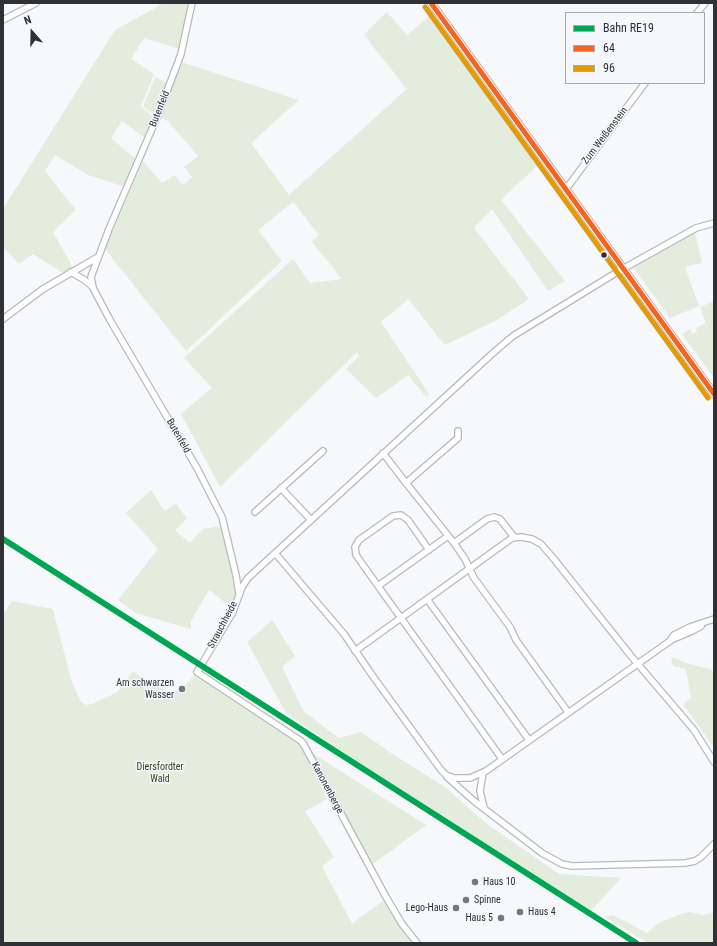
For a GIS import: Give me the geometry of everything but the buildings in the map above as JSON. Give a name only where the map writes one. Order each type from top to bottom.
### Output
[{"type":"main road","points":[[430,3],[714,394]]},
{"type":"street","points":[[3,20],[36,3]]},
{"type":"street","name":"Butenfeld","points":[[192,3],[178,61],[158,115],[91,277],[93,288],[110,320],[197,468],[222,517],[239,594]]},
{"type":"street","points":[[699,12],[705,3]]},
{"type":"street","name":"Zum Weißenstein","points":[[565,188],[569,185],[644,84]]},
{"type":"street","name":"Strauchheide","points":[[197,672],[233,612],[239,594],[248,578],[487,358],[513,336],[623,267],[696,228],[714,223]]},
{"type":"street","points":[[3,319],[43,289],[99,256]]},
{"type":"street","name":"Butenfeld","points":[[72,272],[93,288]]},
{"type":"street","points":[[406,483],[458,438],[458,431]]},
{"type":"street","points":[[255,512],[323,451]]},
{"type":"street","points":[[383,453],[466,559],[474,578],[510,627],[516,640],[568,712]]},
{"type":"street","points":[[281,488],[311,520]]},
{"type":"street","points":[[429,550],[404,516],[395,515],[359,540],[355,549],[358,557],[378,586],[402,617],[502,759]]},
{"type":"street","points":[[454,543],[487,520],[494,517],[500,519],[514,537]]},
{"type":"street","points":[[378,586],[448,536]]},
{"type":"street","points":[[355,651],[514,537],[532,539],[544,547],[694,730],[714,762]]},
{"type":"street","points":[[274,553],[344,634],[446,775],[457,787],[548,858],[567,865],[685,863],[701,858],[714,844]]},
{"type":"street","points":[[236,575],[240,578],[248,578]]},
{"type":"street","points":[[428,599],[529,740]]},
{"type":"street","points":[[446,775],[454,778],[464,778],[483,773],[670,641],[674,635],[714,619]]},
{"type":"street","name":"Kanonenberge","points":[[197,672],[301,741],[386,897],[402,924],[417,943]]},
{"type":"street","points":[[483,773],[480,790],[484,808]]},
{"type":"green space","points":[[164,3],[189,3],[180,49],[144,38],[131,59],[154,74],[141,106],[153,117],[145,138],[122,121],[111,138],[137,160],[125,187],[88,175],[55,155],[45,171],[76,210],[53,232],[73,268],[63,273],[33,254],[19,264],[3,247],[3,209],[115,30]]},
{"type":"green space","points":[[387,12],[407,35],[431,15],[537,166],[501,200],[565,281],[548,291],[492,209],[474,228],[529,299],[495,321],[445,345],[408,299],[381,322],[429,394],[426,397],[408,375],[376,398],[346,369],[359,356],[357,352],[220,487],[181,414],[212,388],[184,358],[293,259],[310,283],[342,279],[312,242],[319,235],[293,202],[258,230],[282,261],[186,351],[105,249],[143,161],[162,183],[175,175],[183,185],[192,177],[184,167],[198,156],[169,122],[159,116],[181,62],[299,100],[251,143],[289,195],[407,89],[364,35]]},
{"type":"green space","points":[[155,77],[167,83],[154,116],[143,106]]},
{"type":"green space","points":[[692,233],[695,233],[702,263],[685,267],[699,306],[670,318],[633,267]]},
{"type":"green space","points":[[714,301],[714,378],[682,334],[690,329],[692,334],[697,332],[696,328],[706,323],[700,307]]},
{"type":"green space","points":[[151,490],[164,511],[176,504],[187,518],[175,530],[190,543],[203,529],[222,526],[236,591],[235,600],[231,607],[209,590],[191,621],[191,629],[135,613],[118,600],[158,549],[126,513]]},
{"type":"green space","name":"Diersfordter Wald","points":[[12,601],[53,609],[72,683],[81,702],[87,705],[116,693],[133,672],[170,693],[180,690],[196,674],[299,743],[327,799],[305,811],[334,857],[322,866],[352,924],[384,900],[399,926],[412,943],[3,943],[3,614]]},
{"type":"green space","points":[[272,620],[295,656],[282,667],[304,712],[339,738],[361,732],[445,787],[487,824],[559,874],[621,878],[591,911],[364,766],[286,713],[247,642]]},
{"type":"green space","points":[[671,657],[692,665],[711,669],[714,676],[714,748],[683,704],[691,698],[686,669],[673,666]]},
{"type":"green space","points":[[312,753],[426,825],[373,864],[320,772]]},
{"type":"green space","points":[[691,912],[702,915],[714,913],[714,943],[648,943],[605,917],[613,915],[647,933],[659,923],[681,914]]},
{"type":"rail line","name":"RE19","points":[[3,539],[636,943]]},
{"type":"transit line","name":"64","points":[[431,3],[714,394]]},
{"type":"transit line","name":"96","points":[[425,7],[708,398]]},
{"type":"place","name":"Am schwarzen Wasser","points":[[182,689]]},
{"type":"place","name":"Haus 10","points":[[475,882]]},
{"type":"place","name":"Spinne","points":[[466,900]]},
{"type":"place","name":"Lego-Haus","points":[[456,908]]},
{"type":"place","name":"Haus 4","points":[[520,912]]},
{"type":"place","name":"Haus 5","points":[[501,918]]}]
